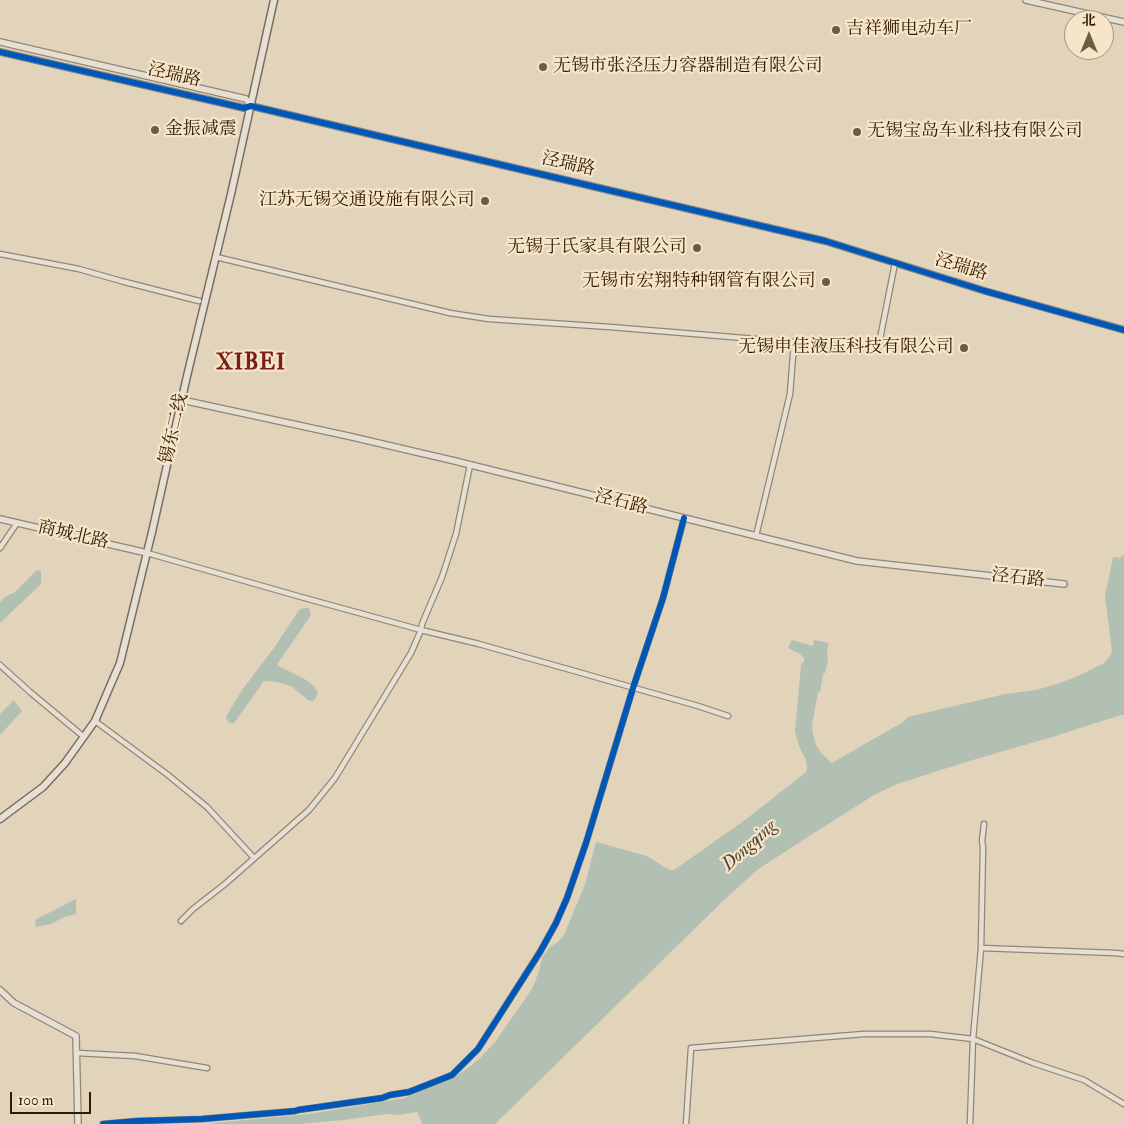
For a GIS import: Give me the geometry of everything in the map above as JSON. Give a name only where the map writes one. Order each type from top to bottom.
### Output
[{"type":"main road","name":"锡东二线","points":[[0,819],[43,787],[65,763],[95,721],[120,663],[216,257],[274,0]]},
{"type":"street","points":[[1026,0],[1124,22]]},
{"type":"street","name":"泾瑞路","points":[[0,42],[246,99],[251,106]]},
{"type":"street","name":"泾瑞路","points":[[0,52],[244,108],[251,106],[826,241],[985,291],[1124,330]]},
{"type":"street","points":[[0,254],[79,269],[199,301]]},
{"type":"street","points":[[216,257],[450,313],[489,319],[878,349],[895,263]]},
{"type":"street","points":[[756,536],[790,394],[794,342]]},
{"type":"street","name":"泾石路","points":[[182,400],[470,465],[857,562],[1064,584]]},
{"type":"street","points":[[181,921],[309,810],[336,778],[411,653],[421,630],[456,534],[470,465]]},
{"type":"street","points":[[103,1124],[202,1119],[295,1111],[382,1098],[409,1092],[452,1075],[478,1049],[540,952],[556,924],[567,898],[586,844],[633,688],[663,598],[684,518]]},
{"type":"street","name":"商城北路","points":[[0,520],[147,553]]},
{"type":"street","points":[[0,548],[17,523]]},
{"type":"street","points":[[147,553],[421,630],[479,644],[728,716]]},
{"type":"street","points":[[0,665],[84,737]]},
{"type":"street","points":[[95,721],[168,775],[207,807],[254,858]]},
{"type":"street","points":[[970,1124],[973,1039],[981,948],[982,841],[984,824]]},
{"type":"street","points":[[981,948],[1124,954]]},
{"type":"street","points":[[0,990],[14,1003],[76,1036],[78,1124]]},
{"type":"street","points":[[686,1124],[691,1048],[864,1034],[930,1034],[973,1039],[1033,1063],[1084,1080],[1124,1104]]},
{"type":"street","points":[[77,1053],[135,1056],[207,1068]]},
{"type":"water","name":"Dongqing","points":[[1124,554],[1124,715],[897,784],[874,795],[806,838],[757,870],[722,902],[495,1124],[422,1124],[417,1112],[299,1124],[203,1124],[309,1114],[405,1098],[456,1076],[472,1065],[495,1042],[532,989],[542,958],[550,947],[564,935],[585,884],[596,842],[647,856],[666,868],[674,870],[745,820],[806,772],[806,760],[799,746],[795,731],[801,665],[805,659],[788,648],[792,640],[813,646],[814,640],[829,643],[827,650],[828,661],[825,673],[823,674],[820,692],[818,692],[812,725],[816,745],[832,763],[903,722],[908,717],[1005,694],[1036,690],[1078,676],[1104,663],[1112,651],[1105,596],[1113,557],[1120,558]]},
{"type":"water","points":[[37,570],[41,571],[41,584],[0,623],[0,603],[5,597],[15,592]]},
{"type":"water","points":[[309,608],[311,615],[278,663],[278,666],[313,685],[318,693],[315,699],[312,701],[308,700],[291,686],[264,681],[234,723],[230,723],[226,717],[242,690],[274,648],[299,610]]},
{"type":"water","points":[[14,700],[22,711],[0,735],[0,714]]},
{"type":"water","points":[[76,899],[76,914],[64,917],[51,924],[36,927],[35,920]]},
{"type":"cycle path","points":[[0,52],[244,108],[251,106],[825,241],[985,291],[1124,330]]},
{"type":"cycle path","points":[[103,1124],[202,1119],[295,1111],[382,1098],[409,1092],[452,1075],[478,1049],[540,952],[567,898],[663,598],[684,518]]},
{"type":"place","name":"吉祥狮电动车厂","points":[[836,30]]},
{"type":"place","name":"无锡市张泾压力容器制造有限公司","points":[[543,67]]},
{"type":"place","name":"金振减震","points":[[155,130]]},
{"type":"place","name":"无锡宝岛车业科技有限公司","points":[[857,132]]},
{"type":"place","name":"江苏无锡交通设施有限公司","points":[[485,201]]},
{"type":"place","name":"无锡于氏家具有限公司","points":[[697,248]]},
{"type":"place","name":"无锡市宏翔特种钢管有限公司","points":[[826,282]]},
{"type":"place","name":"无锡申佳液压科技有限公司","points":[[964,348]]},
{"type":"district","name":"XIBEI","points":[[251,364]]}]
